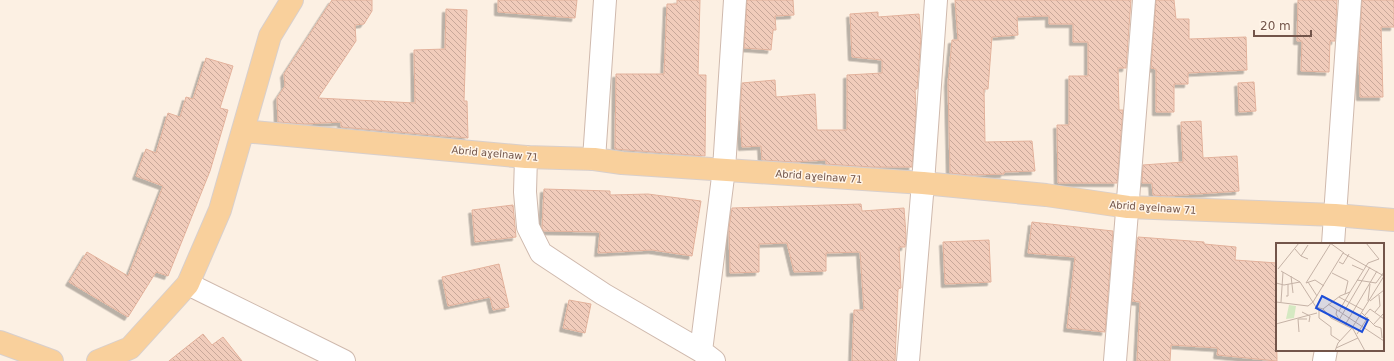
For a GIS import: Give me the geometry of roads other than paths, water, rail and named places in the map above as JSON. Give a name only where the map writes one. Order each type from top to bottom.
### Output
[{"type":"main road","points":[[98,361],[130,348],[188,284],[220,210],[270,36],[292,0]]},
{"type":"main road","name":"Abrid aɣelnaw 71","points":[[243,131],[526,156],[594,159],[622,163],[923,183],[1046,195],[1128,208],[1335,215],[1394,220]]},
{"type":"main road","points":[[0,342],[52,361]]},
{"type":"street","points":[[594,159],[605,0]]},
{"type":"street","points":[[526,156],[525,192],[528,226],[541,253],[603,294],[707,356],[724,169],[735,0]]},
{"type":"street","points":[[908,361],[936,0]]},
{"type":"street","points":[[1115,361],[1144,0]]},
{"type":"street","points":[[1333,243],[1350,0]]},
{"type":"street","points":[[188,284],[344,361]]},
{"type":"street","points":[[1324,361],[1326,351]]}]
